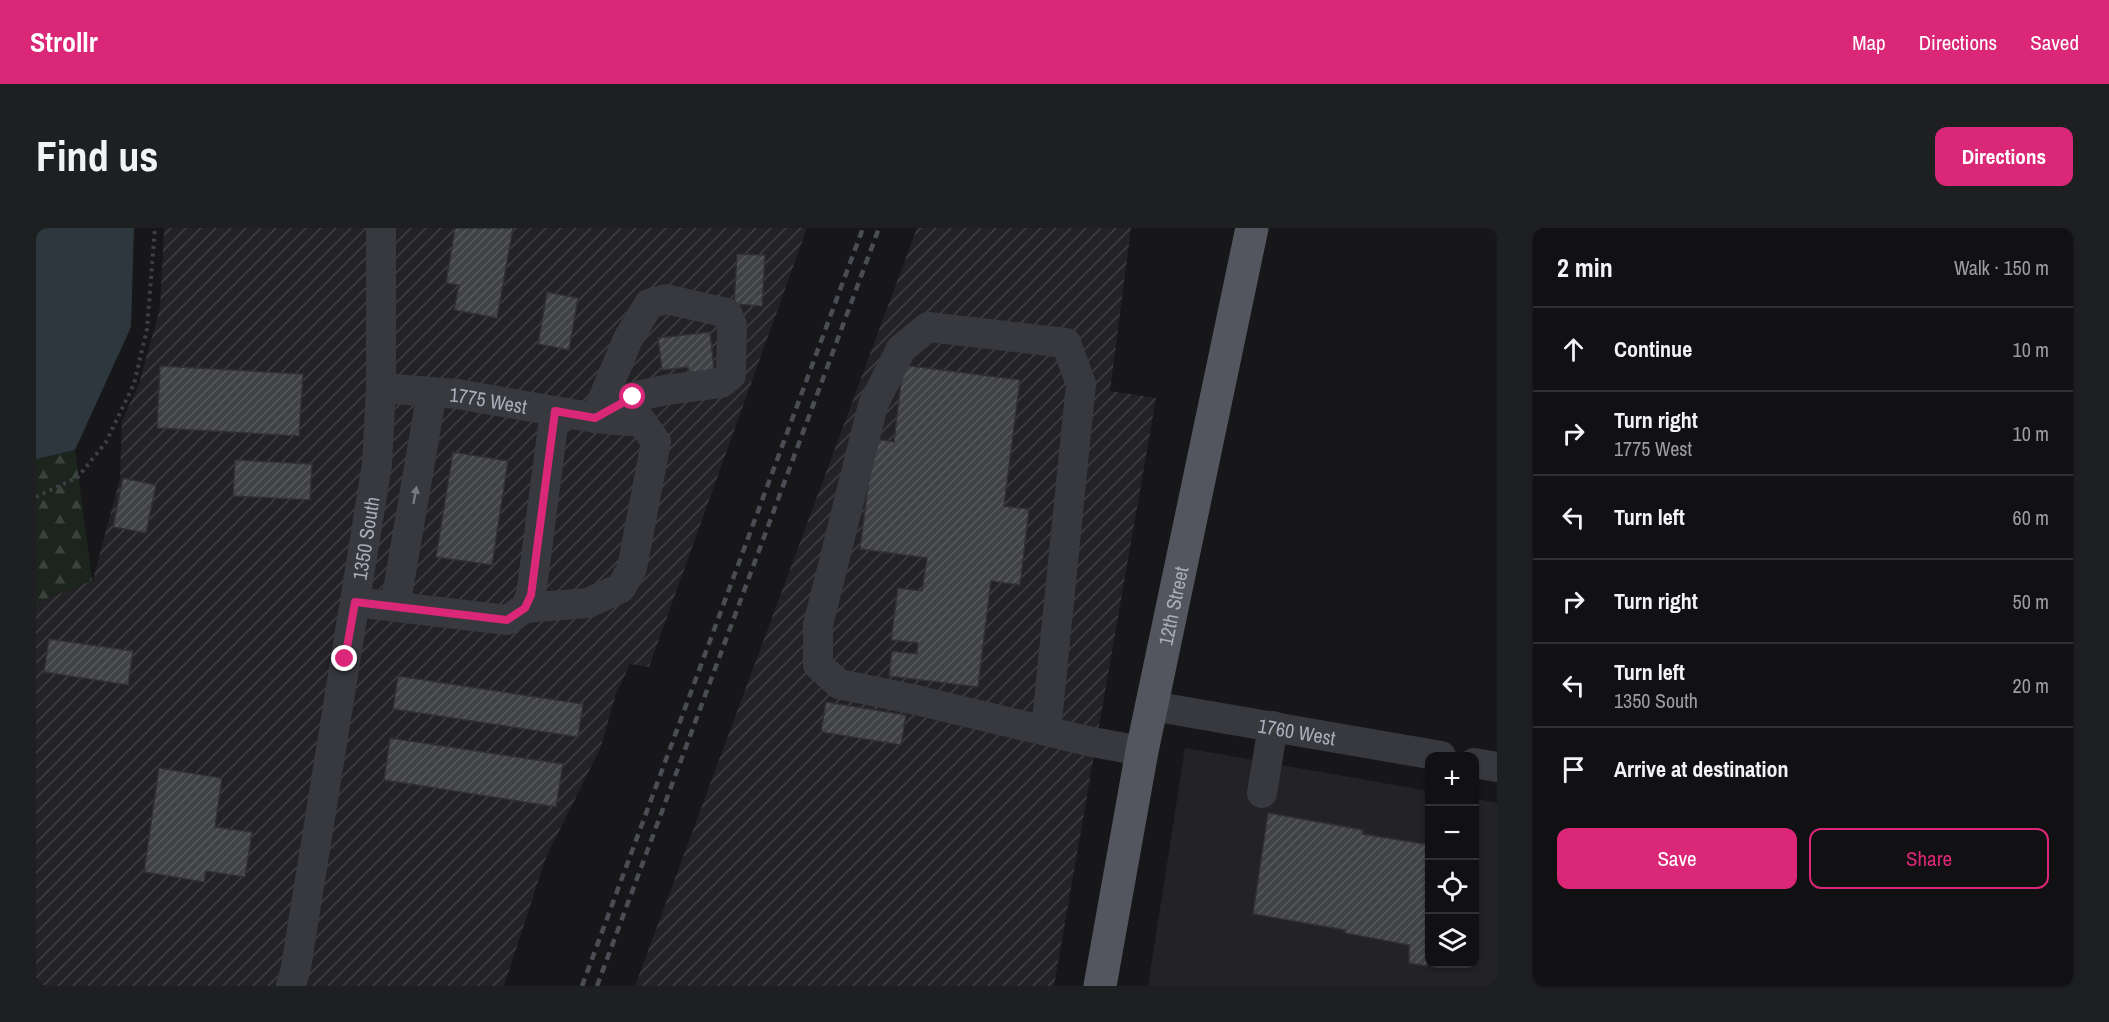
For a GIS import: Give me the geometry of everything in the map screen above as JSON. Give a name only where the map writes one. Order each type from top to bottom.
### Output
[{"type":"main road","name":"12th Street","points":[[1100,986],[1142,751],[1252,228]]},
{"type":"street","name":"1350 South","points":[[291,986],[296,967],[377,465],[381,388],[381,228]]},
{"type":"street","points":[[666,299],[727,313],[732,325],[731,375],[721,383],[664,390],[633,397],[595,418],[628,339],[649,304],[666,299]]},
{"type":"street","points":[[1046,731],[1082,384],[1066,343],[928,327],[902,349],[873,405],[818,625],[818,665],[839,684],[1092,742],[1142,751]]},
{"type":"street","name":"1775 West","points":[[381,388],[457,394],[595,418],[642,422],[656,442],[632,568],[621,588],[588,603],[525,608]]},
{"type":"street","points":[[394,607],[432,392]]},
{"type":"street","points":[[355,602],[507,620],[525,608],[531,595],[555,411]]},
{"type":"street","name":"1760 West","points":[[1152,706],[1425,753]]},
{"type":"street","points":[[1262,793],[1273,726]]},
{"type":"street","points":[[1479,763],[1497,767]]},
{"type":"path","points":[[36,497],[78,477],[106,442],[134,384],[147,329],[155,228]]},
{"type":"shaded area","points":[[36,228],[134,228],[131,327],[75,450],[36,459]]},
{"type":"shaded area","points":[[164,228],[807,228],[649,667],[630,664],[616,694],[600,749],[546,857],[504,986],[36,986],[36,603],[93,580],[120,478],[122,421],[139,384],[160,308]]},
{"type":"shaded area","points":[[917,228],[1131,228],[1110,391],[1156,398],[1054,986],[635,986]]},
{"type":"shaded area","points":[[1185,748],[1425,790],[1425,968],[1479,968],[1479,800],[1497,803],[1497,986],[1148,986]]},
{"type":"green space","points":[[75,450],[92,580],[36,603],[36,459]]},
{"type":"building","points":[[455,228],[513,228],[497,318],[454,310],[459,285],[446,283]]},
{"type":"building","points":[[737,254],[765,255],[762,306],[734,304]]},
{"type":"building","points":[[547,292],[578,298],[569,350],[538,344]]},
{"type":"building","points":[[710,332],[715,379],[690,382],[688,367],[662,370],[658,338]]},
{"type":"building","points":[[903,365],[1020,380],[1004,506],[1029,509],[1020,585],[991,581],[978,687],[889,676],[892,651],[917,654],[918,643],[891,640],[898,588],[922,591],[927,558],[860,549],[874,439],[894,442]]},
{"type":"building","points":[[160,366],[303,374],[299,436],[157,428]]},
{"type":"building","points":[[453,452],[508,461],[492,565],[436,557]]},
{"type":"building","points":[[235,460],[312,464],[310,500],[233,496]]},
{"type":"building","points":[[123,478],[156,485],[146,533],[113,527]]},
{"type":"building","points":[[49,639],[133,651],[128,685],[44,672]]},
{"type":"building","points":[[398,676],[583,704],[578,737],[393,709]]},
{"type":"building","points":[[826,702],[906,715],[901,745],[821,732]]},
{"type":"building","points":[[390,738],[563,764],[556,807],[384,780]]},
{"type":"building","points":[[159,768],[222,778],[215,827],[252,832],[245,877],[206,871],[204,882],[144,872]]},
{"type":"building","points":[[1268,813],[1363,830],[1363,834],[1425,844],[1425,966],[1409,963],[1409,945],[1345,933],[1345,930],[1253,914]]},
{"type":"railway","points":[[582,986],[863,228]]},
{"type":"railway","points":[[597,986],[879,228]]},
{"type":"route","points":[[345,659],[355,602],[507,620],[525,608],[531,595],[555,411],[595,418],[633,397]]}]
